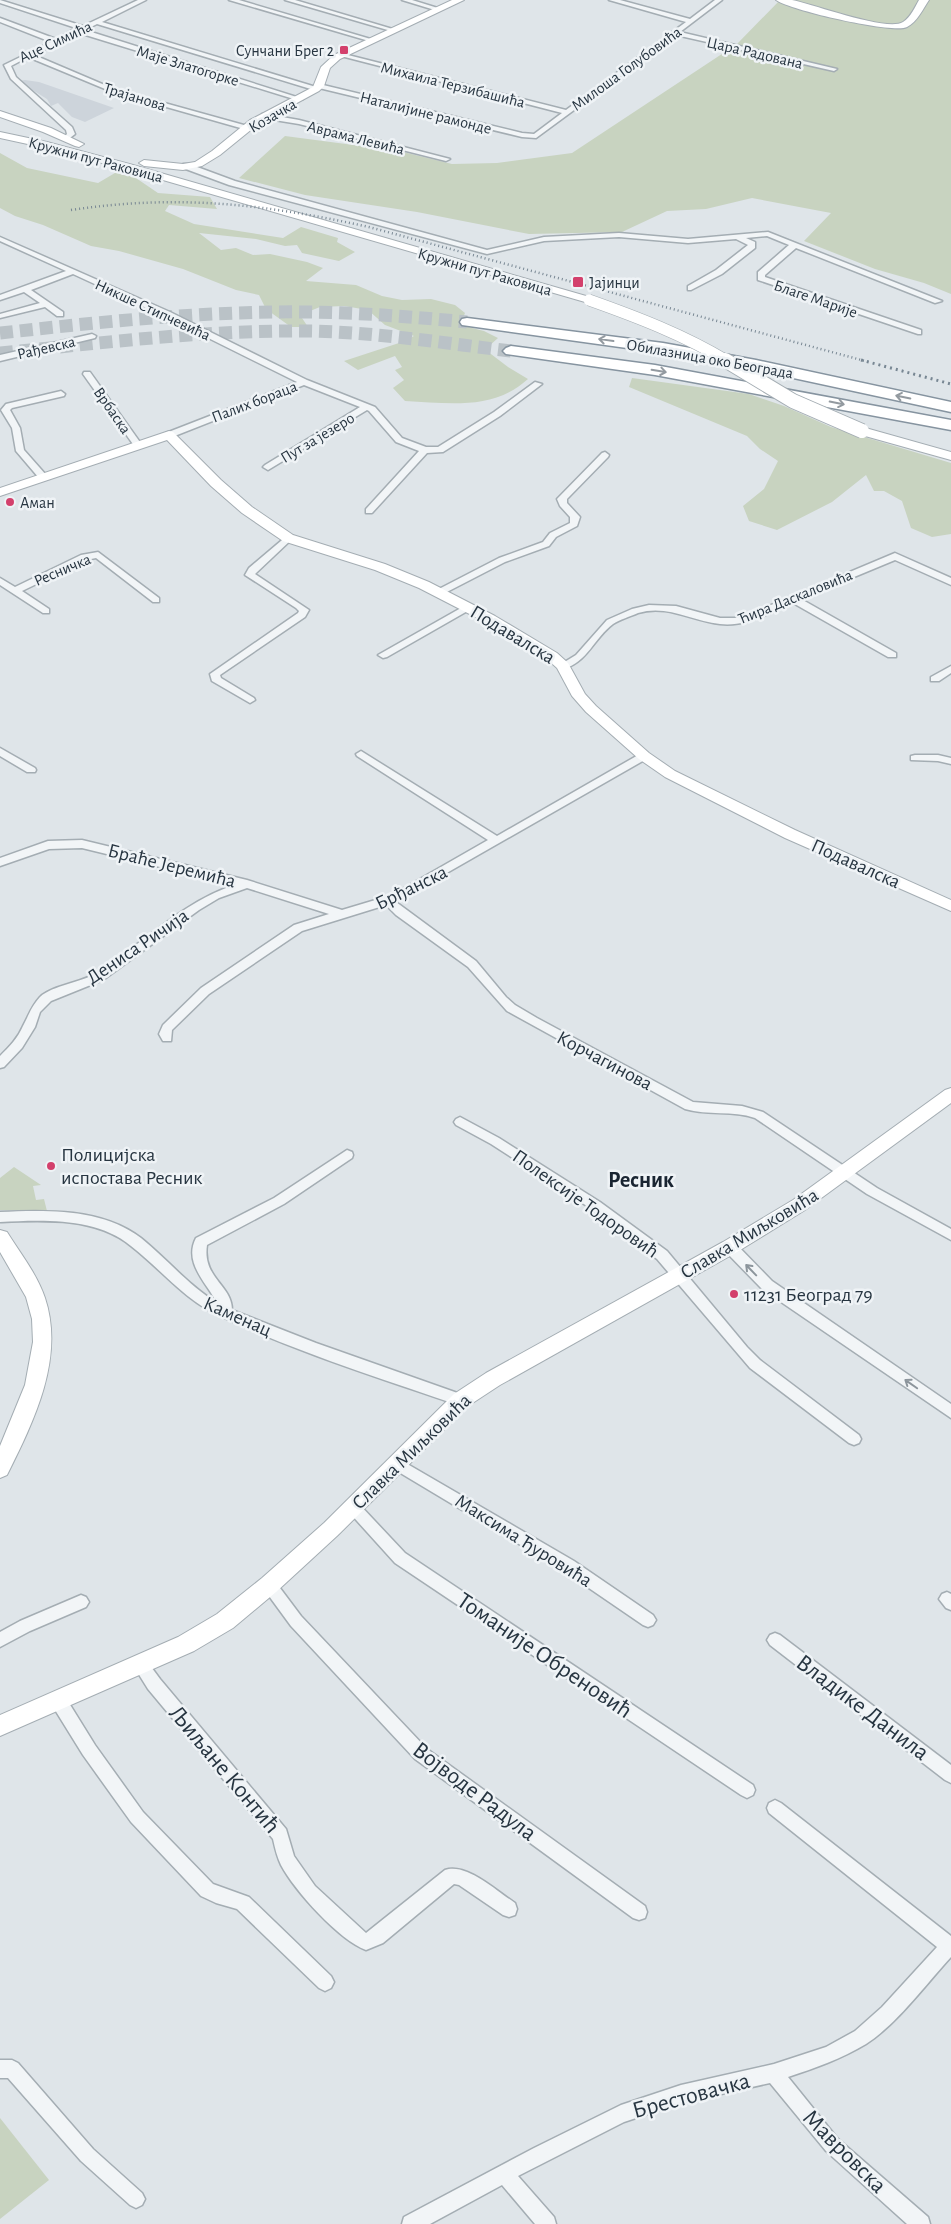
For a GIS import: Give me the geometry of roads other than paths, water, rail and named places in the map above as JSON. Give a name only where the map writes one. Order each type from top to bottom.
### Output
[{"type":"highway","name":"Обилазница око Београда","points":[[467,322],[664,348],[756,365],[951,408]]},
{"type":"highway","name":"Обилазница око Београда","points":[[511,351],[655,370],[951,425]]},
{"type":"street","points":[[128,0],[140,1]]},
{"type":"street","points":[[232,0],[371,40]]},
{"type":"street","points":[[288,0],[393,30]]},
{"type":"street","points":[[406,0],[438,9]]},
{"type":"street","name":"Козачка","points":[[0,114],[128,162],[186,166],[198,164],[210,158],[247,127],[264,116],[299,99],[317,87],[326,67],[340,56],[459,0]]},
{"type":"street","points":[[612,0],[691,21]]},
{"type":"street","name":"Милоша Голубовића","points":[[534,136],[542,132],[566,112],[719,0]]},
{"type":"street","points":[[781,0],[860,20],[899,26],[908,23],[924,0]]},
{"type":"street","name":"Маје Златогорке","points":[[0,1],[80,29],[299,99]]},
{"type":"street","name":"Аце Симића","points":[[66,139],[72,134],[66,126],[19,84],[7,68],[9,62],[28,55],[140,1]]},
{"type":"street","points":[[0,20],[55,41]]},
{"type":"street","name":"Наталијине рамонде","points":[[96,22],[180,49],[317,87],[534,136]]},
{"type":"street","name":"Цара Радована","points":[[676,33],[834,70]]},
{"type":"street","name":"Трајанова","points":[[28,55],[112,90],[247,127]]},
{"type":"street","name":"Михаила Терзибашића","points":[[340,56],[566,112]]},
{"type":"street","name":"Аврама Левића","points":[[264,116],[299,122],[446,159]]},
{"type":"street","points":[[13,137],[32,125]]},
{"type":"street","name":"Кружни пут Раковица","points":[[0,134],[117,164],[589,300],[637,316],[693,342],[793,401],[820,414],[862,431],[951,456]]},
{"type":"street","points":[[186,166],[232,183],[487,252],[544,239],[618,234],[688,241],[736,236],[752,244],[752,246],[719,272],[692,288]]},
{"type":"street","name":"Благе Марије","points":[[736,236],[768,234],[938,301]]},
{"type":"street","name":"Никше Стипчевића","points":[[1,239],[167,314],[304,382]]},
{"type":"street","name":"Благе Марије","points":[[794,245],[761,274],[761,278],[918,332]]},
{"type":"street","points":[[0,298],[72,272]]},
{"type":"street","points":[[26,290],[60,314]]},
{"type":"street","points":[[0,316],[47,304]]},
{"type":"street","name":"Рађевска","points":[[0,358],[92,336]]},
{"type":"street","name":"Врбаска","points":[[87,374],[138,445]]},
{"type":"street","name":"Палих бораца","points":[[0,492],[42,476],[169,435],[304,382],[373,410],[384,426],[399,440],[425,450]]},
{"type":"street","points":[[369,511],[425,450],[440,450],[497,414],[538,384]]},
{"type":"street","points":[[42,476],[20,451],[16,428],[5,410],[9,406],[62,394]]},
{"type":"street","name":"Пут за језеро","points":[[268,467],[366,407]]},
{"type":"street","name":"Подавалска","points":[[169,435],[235,499],[288,538],[380,567],[440,592],[540,648],[563,666],[582,699],[644,756],[670,774],[733,807],[951,906]]},
{"type":"street","points":[[440,592],[502,560],[546,544],[553,535],[574,524],[575,517],[562,502],[562,499],[605,455]]},
{"type":"street","points":[[250,700],[216,679],[215,674],[302,615],[304,610],[299,606],[250,575],[252,570],[288,538]]},
{"type":"street","name":"Ресничка","points":[[14,591],[84,557],[98,554],[156,600]]},
{"type":"street","name":"Ћира Даскаловића","points":[[563,666],[580,657],[610,622],[635,610],[649,608],[676,609],[720,621],[734,622],[897,556],[951,582]]},
{"type":"street","name":"Ресничка","points":[[0,581],[46,611]]},
{"type":"street","points":[[793,599],[892,655]]},
{"type":"street","points":[[383,656],[468,607]]},
{"type":"street","points":[[935,679],[951,669]]},
{"type":"street","points":[[0,751],[31,770]]},
{"type":"street","points":[[360,754],[497,841]]},
{"type":"street","name":"Брђанска","points":[[167,1038],[165,1034],[167,1028],[193,1001],[220,979],[304,925],[389,901],[423,884],[644,756]]},
{"type":"street","points":[[915,758],[929,757],[951,761]]},
{"type":"street","name":"Браће Јеремића","points":[[0,862],[48,845],[75,843],[247,884],[342,914]]},
{"type":"street","name":"Дениса Ричија","points":[[0,1064],[18,1045],[29,1027],[35,1010],[47,998],[100,977],[194,907],[215,895],[247,884]]},
{"type":"street","name":"Корчагинова","points":[[389,901],[400,912],[472,964],[502,1000],[526,1017],[689,1106],[704,1109],[744,1111],[758,1115],[872,1191],[951,1235]]},
{"type":"street","name":"Славка Миљковића","points":[[0,1726],[186,1644],[225,1621],[269,1585],[353,1507],[461,1400],[493,1379],[730,1247],[799,1205],[951,1094]]},
{"type":"street","name":"Полексије Тодоровић","points":[[460,1122],[495,1141],[596,1205],[662,1255],[742,1352],[755,1364],[854,1439]]},
{"type":"street","points":[[225,1313],[226,1306],[202,1271],[198,1259],[201,1242],[279,1201],[347,1155]]},
{"type":"street","name":"Каменац","points":[[0,1217],[56,1216],[87,1222],[118,1232],[134,1240],[197,1298],[225,1313],[461,1400]]},
{"type":"street","points":[[0,1237],[35,1295],[43,1335],[38,1379],[0,1469]]},
{"type":"street","points":[[730,1247],[767,1285],[951,1412]]},
{"type":"street","name":"Максима Ђуровића","points":[[397,1464],[561,1561],[648,1620]]},
{"type":"street","name":"Томаније Обреновић","points":[[353,1507],[400,1558],[747,1790]]},
{"type":"street","name":"Војводе Радула","points":[[269,1585],[296,1621],[421,1754],[639,1912]]},
{"type":"street","points":[[0,1640],[25,1626],[81,1602]]},
{"type":"street","name":"Владике Данила","points":[[775,1640],[951,1774]]},
{"type":"street","name":"Љиљане Контић","points":[[141,1665],[154,1684],[280,1835],[287,1860],[310,1892],[361,1940],[366,1942],[377,1937],[451,1876],[462,1877],[510,1909]]},
{"type":"street","points":[[58,1700],[85,1743],[137,1817],[207,1890],[217,1897],[233,1898],[243,1903],[325,1982]]},
{"type":"street","points":[[775,1808],[950,1945]]},
{"type":"street","name":"Брестовачка","points":[[424,2221],[540,2154],[621,2114],[681,2094],[774,2073],[830,2054],[860,2037],[888,2013],[950,1945]]},
{"type":"street","points":[[0,2069],[12,2069],[87,2155],[136,2199]]},
{"type":"street","name":"Мавровска","points":[[774,2073],[832,2145],[921,2224]]},
{"type":"street","points":[[505,2174],[547,2224]]},
{"type":"tunnel","points":[[0,333],[138,319],[242,313],[348,313],[467,322]]},
{"type":"tunnel","points":[[0,353],[115,341],[268,331],[332,332],[384,336],[511,351]]},
{"type":"railway","points":[[71,210],[111,205],[185,202],[257,207],[330,219],[369,227],[865,361]]},
{"type":"railway","points":[[861,360],[951,384]]},
{"type":"place","name":"Сунчани Брег 2","points":[[344,50]]},
{"type":"place","name":"Јајинци","points":[[578,282]]},
{"type":"place","name":"Аман","points":[[10,502]]},
{"type":"place","name":"Полицијска испостава Ресник","points":[[51,1166]]},
{"type":"place","name":"11231 Београд 79","points":[[734,1294]]},
{"type":"district","name":"Ресник","points":[[641,1179]]}]
